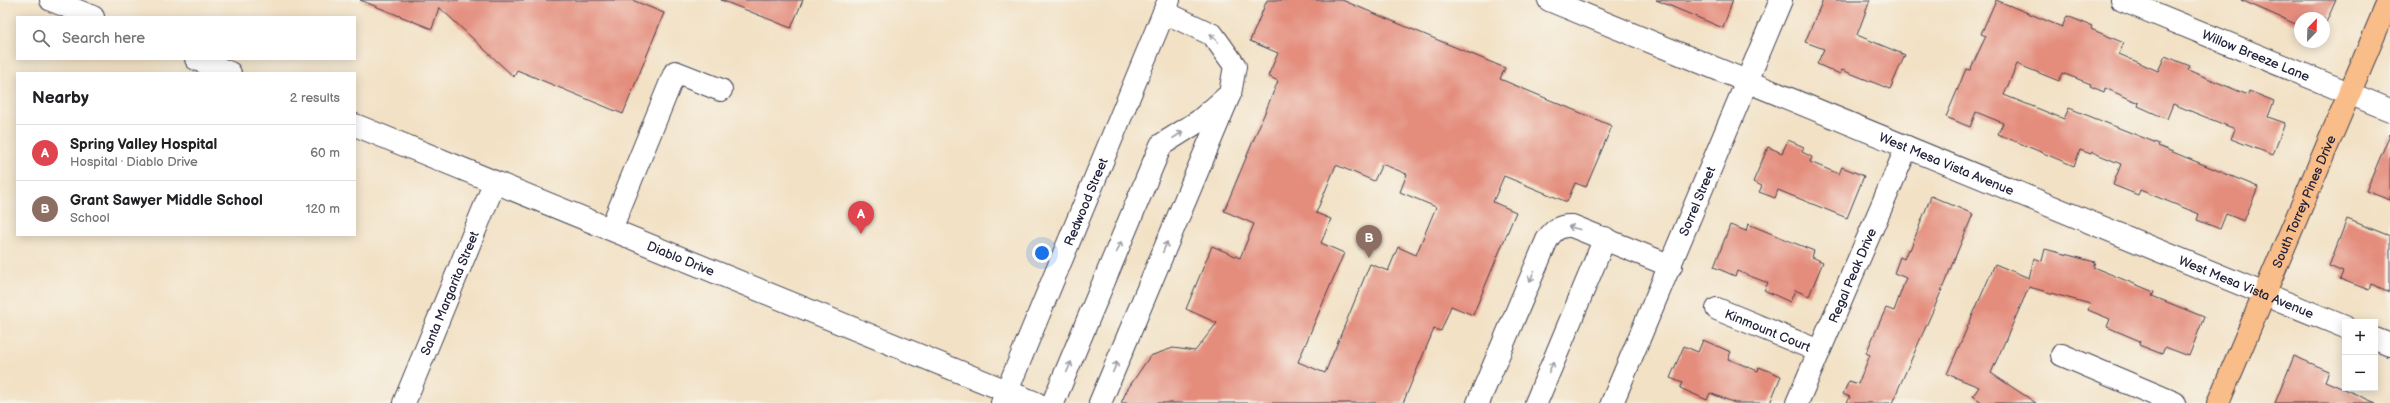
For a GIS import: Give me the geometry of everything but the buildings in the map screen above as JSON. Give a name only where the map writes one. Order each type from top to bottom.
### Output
[{"type":"main road","name":"South Torrey Pines Drive","points":[[2218,403],[2389,0]]},
{"type":"street","points":[[51,0],[91,16]]},
{"type":"street","name":"West Mesa Vista Avenue","points":[[1549,0],[2342,326]]},
{"type":"street","name":"Sorrel Street","points":[[1616,402],[1781,0]]},
{"type":"street","name":"Willow Breeze Lane","points":[[2122,0],[2390,110]]},
{"type":"street","points":[[1100,403],[1230,94],[1235,66],[1213,36],[1166,6]]},
{"type":"street","name":"Redwood Street","points":[[1005,397],[1166,6]]},
{"type":"street","points":[[198,60],[228,72]]},
{"type":"street","points":[[611,229],[675,72],[721,90]]},
{"type":"street","points":[[1053,403],[1161,145],[1199,121],[1230,94]]},
{"type":"street","name":"Diablo Drive","points":[[356,125],[494,184],[611,229],[1005,397],[1036,403]]},
{"type":"street","name":"Regal Peak Drive","points":[[1797,403],[1907,148]]},
{"type":"street","name":"Santa Margarita Street","points":[[404,403],[494,184]]},
{"type":"street","points":[[1478,403],[1550,235],[1556,230],[1567,226],[1605,238],[1671,266]]},
{"type":"street","points":[[1536,403],[1605,238]]},
{"type":"street","name":"Kinmount Court","points":[[1717,309],[1819,351]]},
{"type":"street","points":[[2378,340],[2390,345]]},
{"type":"street","points":[[2062,355],[2175,403]]},
{"type":"place","name":"Spring Valley Hospital","points":[[861,234]]},
{"type":"place","name":"Grant Sawyer Middle School","points":[[1369,258]]}]
